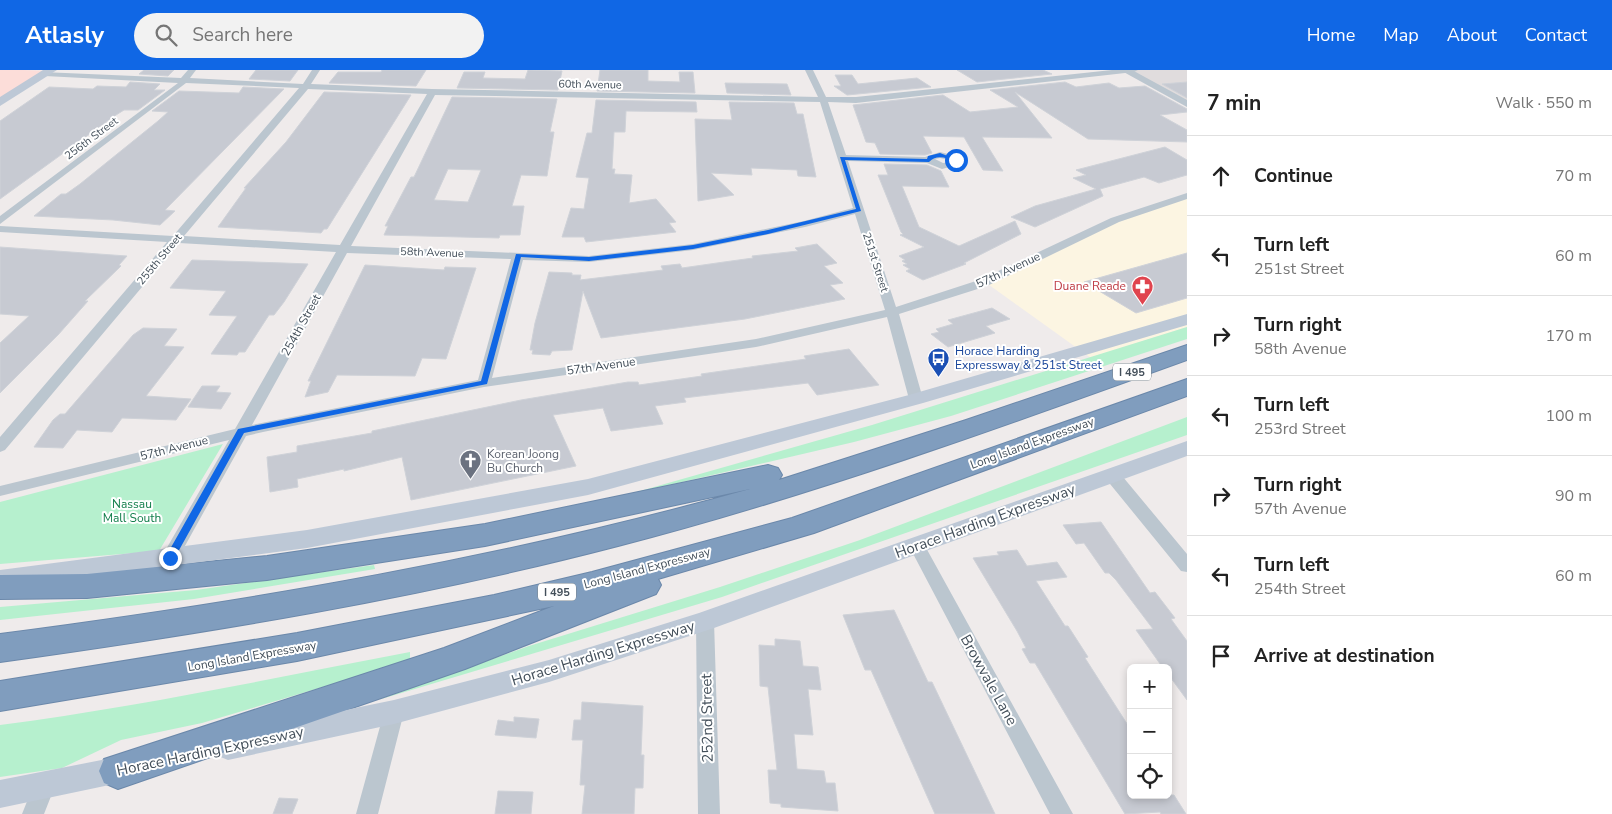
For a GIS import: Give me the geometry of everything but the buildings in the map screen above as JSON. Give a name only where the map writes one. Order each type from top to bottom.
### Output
[{"type":"highway","name":"I 495","points":[[0,648],[140,630],[292,604],[493,564],[619,534],[760,495],[1016,413],[1187,352]]},
{"type":"highway","name":"Long Island Expressway","points":[[0,696],[139,676],[319,644],[465,613],[644,571],[787,530],[1187,387]]},
{"type":"highway","points":[[0,587],[87,586],[267,568],[485,534],[760,477],[1016,413]]},
{"type":"highway","points":[[118,771],[453,659],[787,530]]},
{"type":"main road","points":[[0,102],[48,72]]},
{"type":"main road","points":[[0,579],[307,540],[588,487],[916,399],[1187,319]]},
{"type":"main road","name":"Horace Harding Expressway","points":[[0,794],[118,771],[394,712],[549,671],[705,621],[1187,448]]},
{"type":"street","name":"256th Street","points":[[0,221],[180,86],[192,70]]},
{"type":"street","name":"255th Street","points":[[0,447],[305,87],[316,70]]},
{"type":"street","name":"251st Street","points":[[809,70],[823,99],[892,312],[916,399]]},
{"type":"street","name":"60th Avenue","points":[[48,72],[183,81],[432,92],[856,100],[1129,70]]},
{"type":"street","points":[[1129,70],[1187,104]]},
{"type":"street","name":"254th Street","points":[[170,558],[432,92]]},
{"type":"street","points":[[842,158],[929,160]]},
{"type":"street","name":"57th Avenue","points":[[0,491],[241,431],[484,383],[756,343],[892,312],[983,283],[1114,220],[1187,196]]},
{"type":"street","name":"58th Avenue","points":[[0,229],[175,241],[589,259],[693,247],[805,224],[859,210]]},
{"type":"street","points":[[484,383],[518,255]]},
{"type":"street","points":[[1112,475],[1187,566]]},
{"type":"street","name":"Browvale Lane","points":[[917,546],[1062,814]]},
{"type":"street","name":"252nd Street","points":[[705,621],[709,814]]},
{"type":"street","points":[[367,814],[394,712]]},
{"type":"street","points":[[33,814],[44,786]]},
{"type":"shaded area","points":[[0,70],[23,70],[49,71],[0,102]]},
{"type":"shaded area","points":[[1138,70],[1187,70],[1187,103],[1129,72]]},
{"type":"shaded area","points":[[1187,194],[1187,327],[1091,358],[985,282],[1103,225]]},
{"type":"green space","points":[[1187,327],[1187,339],[951,416],[854,442],[626,495],[872,425]]},
{"type":"green space","points":[[1187,417],[1187,435],[722,597],[378,700],[529,646],[720,587],[860,540]]},
{"type":"green space","name":"Nassau Mall South","points":[[223,444],[159,551],[0,564],[0,502]]},
{"type":"green space","points":[[374,565],[375,569],[194,599],[0,620],[0,607],[196,590]]},
{"type":"green space","points":[[410,652],[410,661],[202,723],[121,740],[62,768],[0,777],[0,725],[154,701]]},
{"type":"place","name":"Duane Reade","points":[[1142,305]]},
{"type":"place","name":"Horace Harding Expressway & 251st Street","points":[[939,377]]},
{"type":"place","name":"Korean Joong Bu Church","points":[[471,480]]},
{"type":"route","points":[[170,558],[241,431],[484,383],[518,255],[589,259],[693,247],[805,224],[859,210],[842,158],[929,160],[928,158],[930,157],[940,155],[956,160]]}]
